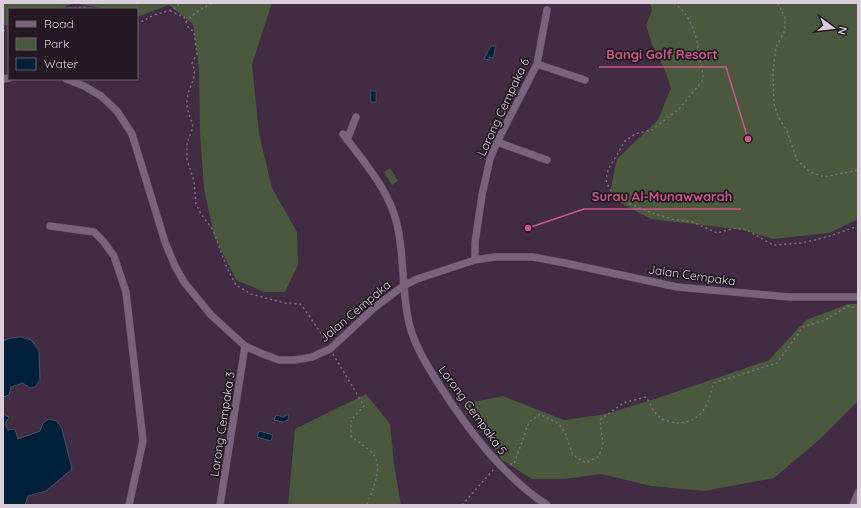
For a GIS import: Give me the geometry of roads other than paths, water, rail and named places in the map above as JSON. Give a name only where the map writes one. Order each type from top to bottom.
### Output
[{"type":"street","name":"Lorong Cempaka 6","points":[[475,260],[475,243],[482,195],[490,159],[496,142],[537,64],[548,10]]},
{"type":"street","points":[[537,64],[586,80]]},
{"type":"street","name":"Jalan Cempaka","points":[[69,80],[84,86],[101,96],[117,111],[132,134],[165,242],[175,266],[184,282],[197,299],[216,319],[245,346],[279,360],[295,360],[312,357],[330,348],[374,308],[403,286],[416,279],[475,260],[515,256],[534,257],[565,262],[678,287],[789,297],[858,296]]},
{"type":"street","name":"Lorong Cempaka 5","points":[[356,116],[345,137],[386,194],[393,210],[400,242],[403,286],[410,328],[427,366],[471,430],[499,464],[521,486],[547,505]]},
{"type":"street","points":[[496,142],[547,160]]},
{"type":"street","points":[[50,226],[94,232],[114,256],[126,292],[143,441],[129,505]]},
{"type":"street","name":"Lorong Cempaka 3","points":[[220,505],[245,346]]},
{"type":"street","points":[[852,505],[858,493]]},
{"type":"water","points":[[491,46],[496,46],[493,58],[489,57],[489,60],[484,59]]},
{"type":"water","points":[[370,91],[376,91],[376,102],[371,102]]},
{"type":"water","points":[[21,337],[31,340],[39,351],[40,380],[35,387],[30,388],[23,383],[11,387],[9,395],[3,397],[3,341]]},
{"type":"water","points":[[3,414],[9,417],[5,424],[8,430],[15,429],[18,439],[40,431],[43,423],[49,419],[57,421],[62,429],[72,469],[46,491],[28,496],[25,505],[3,505]]},
{"type":"water","points":[[289,414],[288,420],[283,422],[274,420],[276,415],[283,417]]},
{"type":"water","points":[[259,431],[273,435],[271,441],[257,437]]},
{"type":"place","name":"Bangi Golf Resort","points":[[748,139]]},
{"type":"place","name":"Surau Al-Munawwarah","points":[[528,228]]}]
